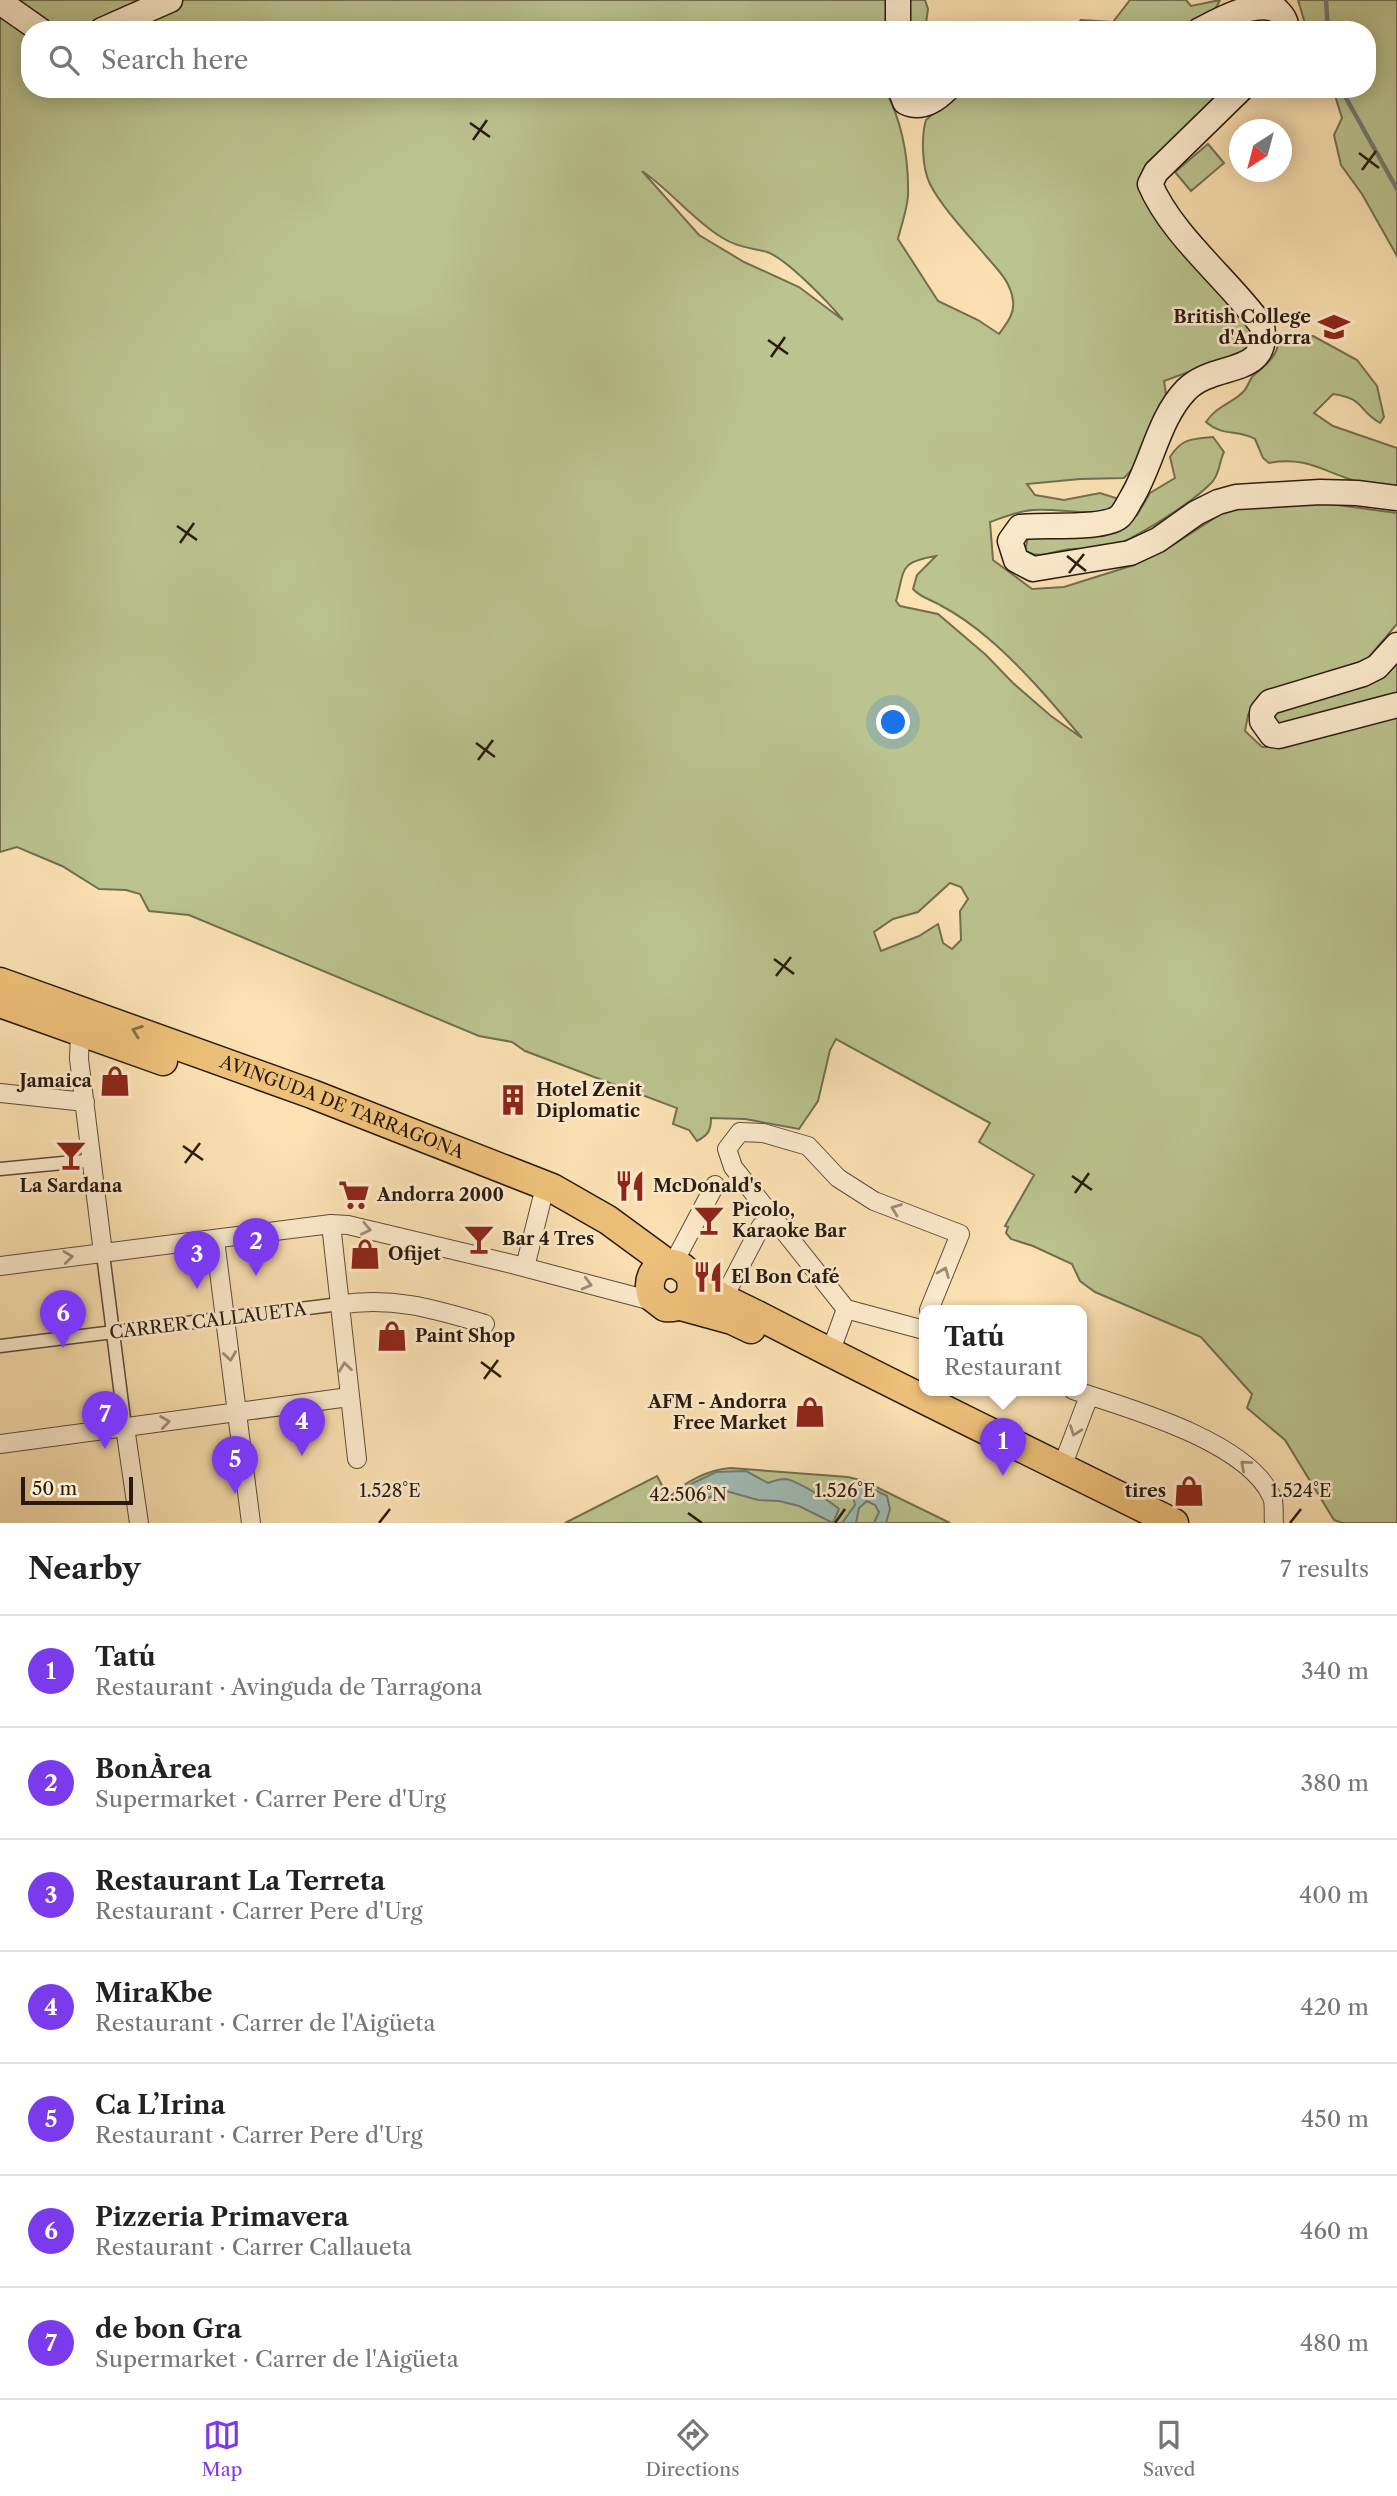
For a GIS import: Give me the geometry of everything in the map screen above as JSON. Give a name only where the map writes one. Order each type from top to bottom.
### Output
[{"type":"highway","name":"AVINGUDA DE TARRAGONA","points":[[0,982],[312,1094],[552,1188],[605,1218],[670,1281],[724,1297],[830,1353],[1174,1523]]},
{"type":"highway","name":"AVINGUDA DE TARRAGONA","points":[[0,1003],[271,1098],[541,1199],[596,1228],[642,1265],[774,1345],[1134,1523]]},
{"type":"main road","points":[[122,21],[170,0]]},
{"type":"main road","points":[[898,0],[898,21]]},
{"type":"main road","points":[[0,2],[27,21]]},
{"type":"main road","points":[[1217,21],[1250,4],[1264,3],[1275,8],[1286,21]]},
{"type":"main road","points":[[903,98],[905,102],[919,106],[935,98]]},
{"type":"main road","points":[[1232,98],[1156,172],[1150,184],[1173,221],[1262,326],[1264,340],[1260,353],[1248,363],[1206,375],[1187,389],[1174,406],[1142,481],[1120,516],[1106,523],[1081,526],[1043,524],[1020,527],[1010,541],[1016,560],[1033,569],[1130,553],[1158,540],[1196,513],[1236,497],[1320,492],[1397,498]]},
{"type":"main road","points":[[1397,645],[1377,667],[1363,674],[1270,702],[1262,712],[1262,721],[1272,734],[1279,736],[1397,705]]},
{"type":"street","points":[[80,1032],[79,1059],[139,1523]]},
{"type":"street","points":[[0,1093],[85,1102]]},
{"type":"street","points":[[919,1325],[846,1309],[733,1167],[727,1149],[740,1132],[763,1133],[808,1146],[838,1178],[874,1201],[960,1234],[931,1305]]},
{"type":"street","points":[[0,1169],[83,1161]]},
{"type":"street","points":[[0,1266],[104,1257],[331,1224],[398,1236],[525,1267],[670,1281],[715,1185]]},
{"type":"street","points":[[525,1267],[541,1199]]},
{"type":"street","points":[[331,1224],[335,1305],[356,1459]]},
{"type":"street","points":[[724,1297],[761,1226]]},
{"type":"street","points":[[215,1240],[251,1523]]},
{"type":"street","name":"CARRER CALLAUETA","points":[[0,1346],[352,1303],[412,1303],[485,1324]]},
{"type":"street","points":[[830,1353],[846,1309]]},
{"type":"street","points":[[1087,1395],[1202,1437],[1224,1449],[1247,1465],[1264,1483],[1273,1499],[1274,1523]]},
{"type":"street","points":[[1062,1467],[1080,1396]]},
{"type":"street","points":[[0,1444],[349,1397]]},
{"type":"green space","points":[[0,0],[890,0],[888,21],[21,21],[21,98],[889,98],[903,141],[908,182],[907,201],[898,239],[938,301],[978,320],[999,334],[1013,310],[1010,288],[948,211],[930,184],[923,152],[926,120],[951,98],[1217,98],[1147,163],[1143,182],[1254,331],[1251,342],[1243,352],[1164,381],[1166,394],[1141,460],[1124,478],[1027,484],[1035,495],[1064,500],[1100,493],[1119,499],[1112,510],[1033,510],[990,522],[993,560],[1032,589],[1064,587],[1134,565],[1173,545],[1230,508],[1293,499],[1397,513],[1397,624],[1364,663],[1259,696],[1248,715],[1245,731],[1262,747],[1283,747],[1397,715],[1397,1523],[1342,1523],[1334,1520],[1285,1440],[1247,1408],[1252,1394],[1201,1337],[1095,1292],[1080,1281],[1072,1264],[1011,1239],[1006,1233],[1008,1227],[1005,1226],[1034,1175],[979,1142],[990,1123],[836,1039],[830,1050],[818,1101],[799,1129],[745,1119],[711,1118],[708,1132],[697,1141],[689,1130],[673,1124],[677,1108],[525,1051],[512,1042],[479,1036],[189,915],[149,911],[140,894],[126,890],[99,889],[62,866],[17,847],[0,852]],"holes":[[[642,171],[700,222],[727,241],[767,252],[785,263],[843,320],[799,287],[744,262],[699,235]],[[936,556],[917,575],[913,589],[959,616],[1002,650],[1082,738],[1051,716],[938,614],[900,606],[896,601],[905,569],[915,561]],[[950,883],[961,887],[968,899],[960,911],[961,940],[952,949],[943,943],[938,924],[919,936],[881,951],[874,932],[893,919],[918,912]]]},
{"type":"green space","points":[[909,0],[925,0],[928,9],[926,21],[908,21]]},
{"type":"green space","points":[[1130,0],[1186,0],[1191,6],[1220,0],[1211,12],[1196,21],[1114,21]]},
{"type":"green space","points":[[1298,0],[1397,0],[1397,256],[1362,194],[1341,165],[1334,135],[1342,118],[1336,98],[1376,98],[1376,21],[1304,21]]},
{"type":"green space","points":[[1208,144],[1224,163],[1191,191],[1175,172]]},
{"type":"green space","points":[[1313,336],[1357,360],[1377,386],[1384,417],[1380,423],[1356,402],[1333,394],[1314,413],[1333,426],[1397,448],[1397,490],[1355,481],[1301,463],[1269,463],[1263,458],[1255,439],[1218,430],[1206,422],[1244,391],[1253,376],[1273,357],[1279,341]]},
{"type":"green space","points":[[1213,437],[1224,452],[1213,481],[1193,499],[1149,528],[1105,549],[1072,549],[1043,555],[1025,551],[1028,537],[1109,534],[1137,515],[1150,493],[1175,478],[1170,457],[1179,446],[1193,439]]},
{"type":"green space","points":[[1397,661],[1397,695],[1277,726],[1272,722],[1277,709]]},
{"type":"green space","points":[[731,1468],[848,1477],[864,1481],[950,1523],[565,1523],[657,1476],[669,1498],[697,1477]]},
{"type":"water","points":[[746,1471],[768,1483],[785,1479],[813,1491],[839,1509],[833,1523],[799,1506],[779,1501],[758,1500],[726,1491],[697,1502],[686,1494],[689,1485],[716,1472]]},
{"type":"water","points":[[859,1484],[887,1496],[890,1509],[886,1523],[874,1523],[879,1512],[875,1505],[867,1501],[859,1508],[856,1523],[842,1523],[855,1505],[853,1496]]},
{"type":"waterway","points":[[1326,1],[1327,21]]},
{"type":"waterway","points":[[1346,98],[1397,189]]},
{"type":"place","name":"British College d'Andorra","points":[[1334,327]]},
{"type":"place","name":"Jamaica","points":[[115,1081]]},
{"type":"place","name":"Hotel Zenit Diplomatic","points":[[513,1100]]},
{"type":"place","name":"La Sardana","points":[[71,1155]]},
{"type":"place","name":"McDonald's","points":[[630,1186]]},
{"type":"place","name":"Andorra 2000","points":[[354,1195]]},
{"type":"place","name":"Picolo, Karaoke Bar","points":[[709,1220]]},
{"type":"place","name":"Bar 4 Tres","points":[[479,1239]]},
{"type":"place","name":"Ofijet","points":[[365,1254]]},
{"type":"place","name":"BonÀrea","points":[[256,1276]]},
{"type":"place","name":"El Bon Café","points":[[708,1277]]},
{"type":"place","name":"Restaurant La Terreta","points":[[197,1289]]},
{"type":"place","name":"Paint Shop","points":[[392,1336]]},
{"type":"place","name":"Pizzeria Primavera","points":[[63,1348]]},
{"type":"place","name":"AFM - Andorra Free Market","points":[[810,1412]]},
{"type":"place","name":"de bon Gra","points":[[105,1449]]},
{"type":"place","name":"MiraKbe","points":[[302,1456]]},
{"type":"place","name":"Tatú","points":[[1003,1476]]},
{"type":"place","name":"tires","points":[[1189,1491]]},
{"type":"place","name":"Ca L’Irina","points":[[235,1494]]}]
